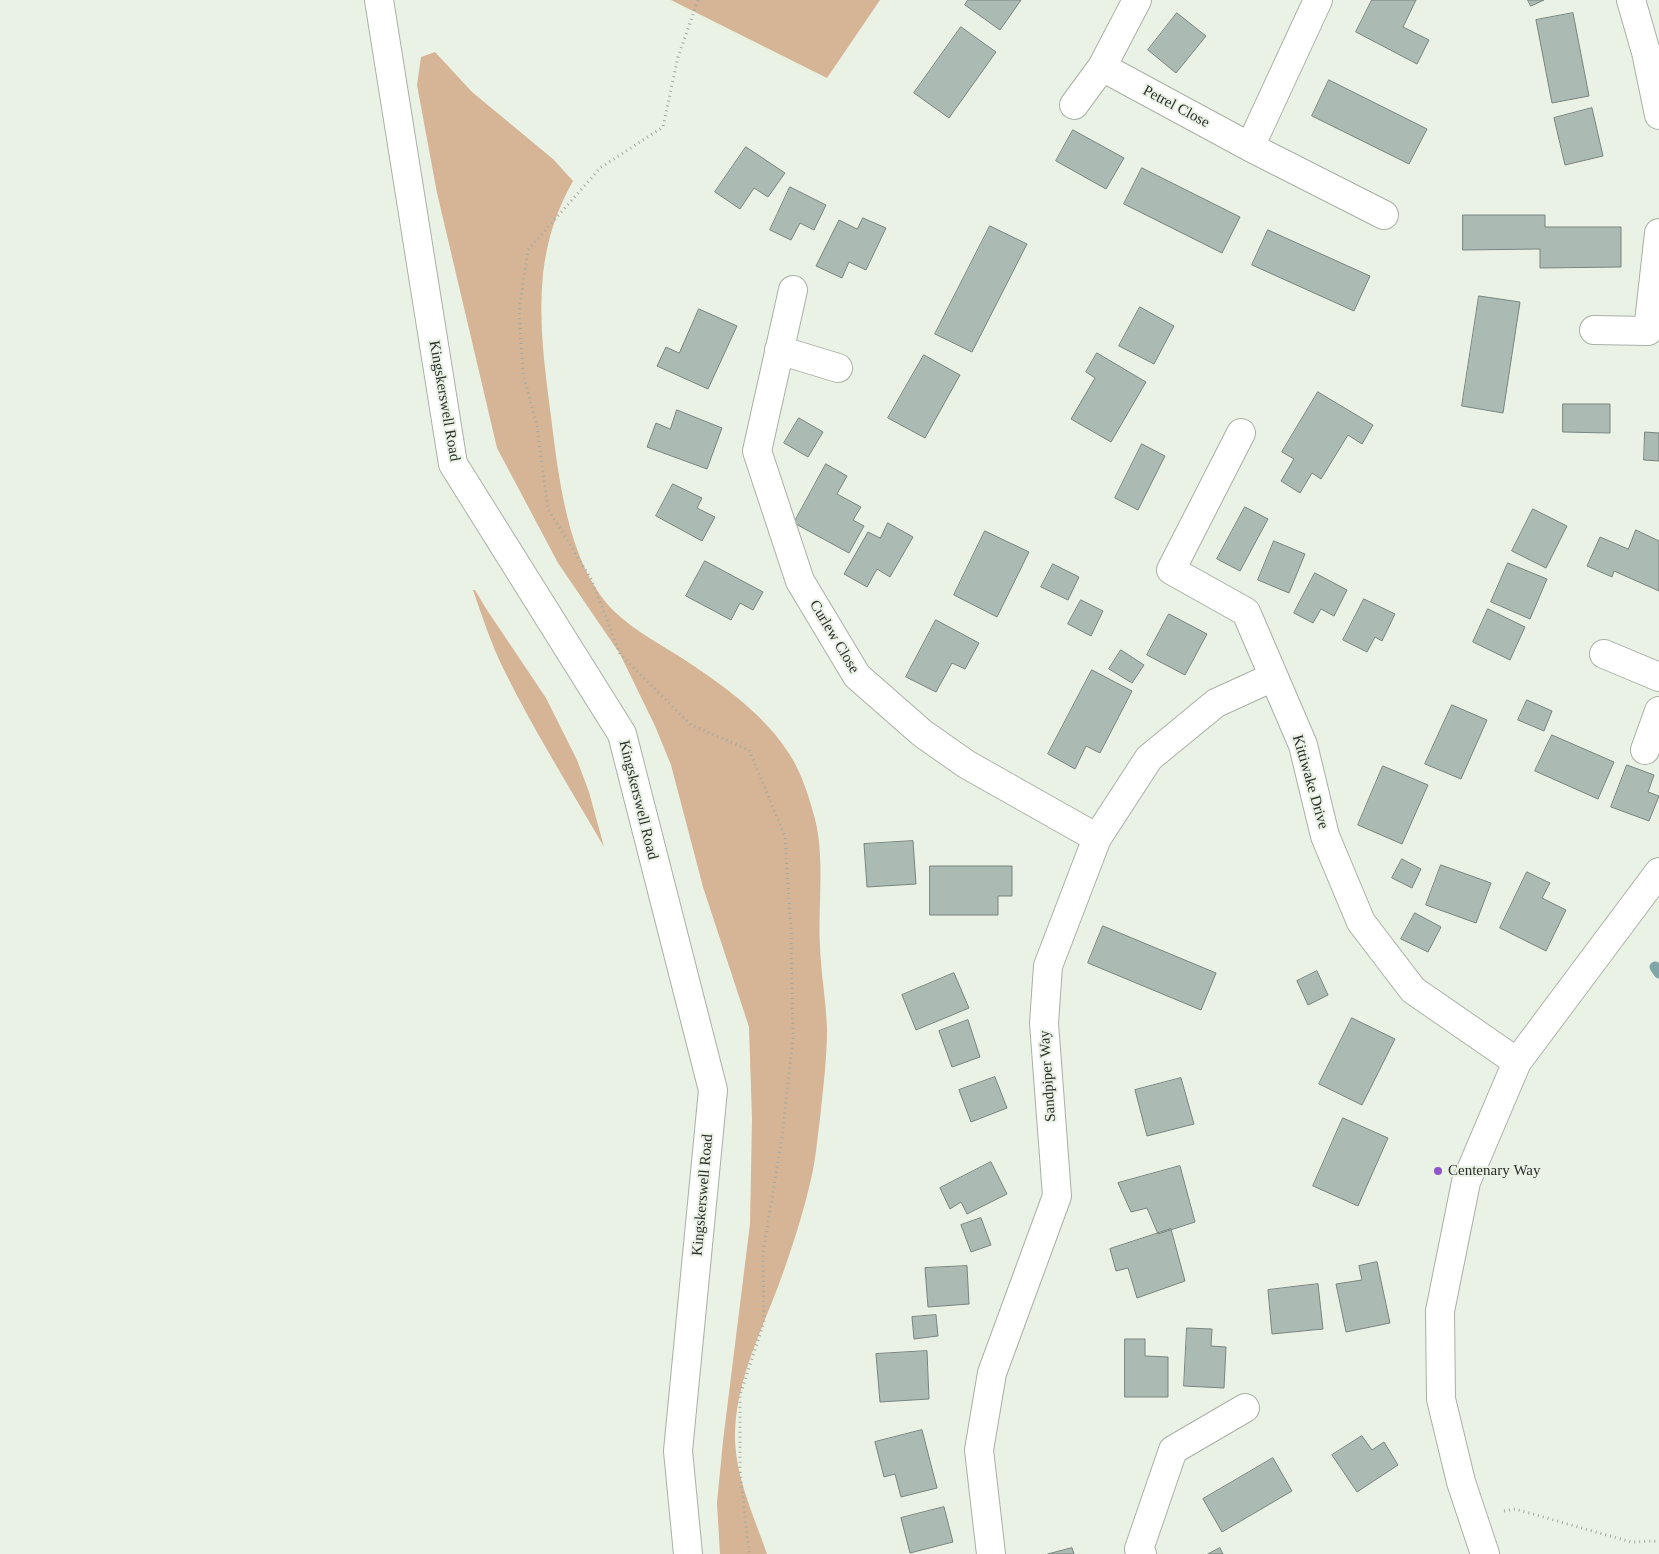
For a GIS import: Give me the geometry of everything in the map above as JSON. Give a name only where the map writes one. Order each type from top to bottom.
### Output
[{"type":"street","name":"Kingskerswell Road","points":[[379,0],[453,464],[622,734],[713,1090],[678,1451],[688,1554]]},
{"type":"street","points":[[1074,105],[1102,67],[1137,0]]},
{"type":"street","points":[[1250,147],[1318,0]]},
{"type":"street","points":[[1631,0],[1646,52],[1659,115]]},
{"type":"street","name":"Petrel Close","points":[[1102,67],[1250,147],[1384,215]]},
{"type":"street","points":[[1594,330],[1648,331],[1659,233]]},
{"type":"street","name":"Curlew Close","points":[[793,290],[757,451],[800,581],[857,676],[922,733],[966,764],[1097,838]]},
{"type":"street","points":[[779,350],[838,368]]},
{"type":"street","name":"Kittiwake Drive","points":[[1241,433],[1171,570],[1246,612],[1302,745],[1325,836],[1361,922],[1413,990],[1517,1062]]},
{"type":"street","points":[[1604,654],[1659,677]]},
{"type":"street","name":"Sandpiper Way","points":[[991,1554],[980,1450],[992,1373],[1057,1196],[1044,1023],[1048,966],[1097,838],[1148,758],[1216,703],[1273,677]]},
{"type":"street","points":[[1645,750],[1659,711]]},
{"type":"street","points":[[1486,1554],[1461,1482],[1442,1399],[1440,1311],[1466,1182],[1517,1062],[1659,872]]},
{"type":"street","points":[[1142,1554],[1139,1549],[1173,1450],[1246,1408]]},
{"type":"path","points":[[698,0],[678,57],[663,127],[600,168],[528,250],[519,312],[523,372],[537,427],[548,509],[591,579],[620,654],[691,726],[750,750],[785,836],[791,931],[793,1038],[782,1136],[763,1253],[764,1322],[740,1395],[740,1470],[749,1554]]},
{"type":"path","points":[[1474,1516],[1516,1509],[1631,1542],[1659,1541]]},
{"type":"shaded area","points":[[671,0],[880,0],[827,78]]},
{"type":"shaded area","points":[[435,52],[472,92],[553,159],[573,181],[557,215],[547,249],[543,274],[541,310],[549,399],[562,494],[576,547],[587,572],[600,594],[624,620],[714,680],[743,702],[769,727],[780,740],[798,770],[808,794],[815,819],[820,850],[820,946],[827,1029],[820,1119],[813,1172],[802,1214],[783,1273],[749,1361],[738,1406],[735,1430],[736,1453],[741,1479],[767,1554],[720,1554],[717,1503],[750,1224],[752,1119],[749,1027],[703,887],[671,765],[655,726],[620,654],[558,563],[497,448],[437,193],[417,85],[421,57]]},
{"type":"shaded area","points":[[473,590],[475,590],[546,698],[577,760],[589,792],[604,847],[539,736],[503,668]]},
{"type":"building","points":[[968,0],[1021,0],[1000,30],[965,5]]},
{"type":"building","points":[[1372,0],[1416,0],[1403,27],[1429,40],[1417,64],[1356,32]]},
{"type":"building","points":[[1528,0],[1544,0],[1531,6]]},
{"type":"building","points":[[1177,13],[1206,36],[1176,73],[1148,50]]},
{"type":"building","points":[[1573,13],[1589,96],[1552,103],[1536,20]]},
{"type":"building","points":[[961,27],[996,52],[949,118],[914,93]]},
{"type":"building","points":[[1329,80],[1427,129],[1409,164],[1312,116]]},
{"type":"building","points":[[1592,108],[1603,156],[1565,165],[1554,118]]},
{"type":"building","points":[[1073,130],[1124,158],[1106,189],[1056,161]]},
{"type":"building","points":[[746,147],[785,173],[768,197],[754,188],[740,209],[715,192]]},
{"type":"building","points":[[1142,168],[1240,217],[1222,253],[1124,204]]},
{"type":"building","points":[[790,187],[826,205],[814,230],[800,223],[791,240],[770,230]]},
{"type":"building","points":[[1463,215],[1545,215],[1545,227],[1621,227],[1621,267],[1540,268],[1540,249],[1463,250]]},
{"type":"building","points":[[863,218],[886,228],[866,270],[849,262],[842,278],[816,266],[839,220],[857,229]]},
{"type":"building","points":[[990,226],[1027,244],[972,352],[935,334]]},
{"type":"building","points":[[1268,230],[1370,276],[1354,311],[1252,265]]},
{"type":"building","points":[[1479,296],[1520,302],[1503,413],[1462,406]]},
{"type":"building","points":[[1140,307],[1174,326],[1154,364],[1119,346]]},
{"type":"building","points":[[699,309],[737,326],[708,389],[657,366],[666,347],[679,353]]},
{"type":"building","points":[[1097,353],[1146,382],[1111,442],[1071,419],[1095,378],[1086,372]]},
{"type":"building","points":[[924,355],[960,375],[925,438],[888,418]]},
{"type":"building","points":[[1318,392],[1373,425],[1362,444],[1348,435],[1321,479],[1312,473],[1300,493],[1281,481],[1294,459],[1282,452]]},
{"type":"building","points":[[1563,404],[1610,404],[1610,433],[1563,432]]},
{"type":"building","points":[[677,410],[722,428],[707,469],[647,447],[656,423],[670,429]]},
{"type":"building","points":[[799,418],[823,432],[808,457],[784,443]]},
{"type":"building","points":[[1645,432],[1659,433],[1659,461],[1644,460]]},
{"type":"building","points":[[1142,444],[1165,456],[1138,510],[1115,498]]},
{"type":"building","points":[[826,464],[847,476],[837,494],[861,507],[853,520],[864,526],[849,553],[794,523]]},
{"type":"building","points":[[673,484],[702,498],[697,508],[715,517],[702,541],[656,516]]},
{"type":"building","points":[[1245,507],[1268,519],[1240,571],[1217,559]]},
{"type":"building","points":[[1533,509],[1567,526],[1546,568],[1512,551]]},
{"type":"building","points":[[888,523],[913,537],[890,577],[877,569],[867,587],[844,574],[868,532],[880,538]]},
{"type":"building","points":[[1636,530],[1659,541],[1659,591],[1614,571],[1612,577],[1587,566],[1600,537],[1628,549]]},
{"type":"building","points":[[985,531],[1029,552],[997,617],[954,595]]},
{"type":"building","points":[[1274,541],[1305,554],[1289,593],[1258,580]]},
{"type":"building","points":[[705,561],[763,592],[753,610],[740,603],[731,620],[686,596]]},
{"type":"building","points":[[1508,563],[1547,579],[1530,619],[1491,602]]},
{"type":"building","points":[[1053,564],[1079,577],[1068,600],[1041,587]]},
{"type":"building","points":[[1315,573],[1347,590],[1334,616],[1321,609],[1313,623],[1294,613]]},
{"type":"building","points":[[1364,599],[1395,614],[1382,641],[1375,637],[1367,652],[1343,640]]},
{"type":"building","points":[[1081,600],[1103,611],[1091,636],[1068,624]]},
{"type":"building","points":[[1488,609],[1525,627],[1510,660],[1473,642]]},
{"type":"building","points":[[1169,614],[1207,634],[1185,675],[1147,655]]},
{"type":"building","points":[[936,620],[979,643],[965,669],[952,663],[936,692],[906,677]]},
{"type":"building","points":[[1121,650],[1144,665],[1132,683],[1109,669]]},
{"type":"building","points":[[1092,670],[1132,691],[1100,753],[1086,746],[1075,769],[1048,754]]},
{"type":"building","points":[[1527,700],[1552,711],[1544,731],[1518,720]]},
{"type":"building","points":[[1452,705],[1487,720],[1461,779],[1425,764]]},
{"type":"building","points":[[1552,735],[1614,762],[1598,799],[1535,771]]},
{"type":"building","points":[[1627,765],[1654,775],[1648,792],[1659,796],[1649,821],[1611,807]]},
{"type":"building","points":[[1383,766],[1428,785],[1402,844],[1358,825]]},
{"type":"building","points":[[913,841],[916,884],[867,887],[864,844]]},
{"type":"building","points":[[1402,859],[1421,869],[1412,888],[1392,878]]},
{"type":"building","points":[[1441,865],[1491,883],[1476,923],[1426,905]]},
{"type":"building","points":[[930,866],[1012,866],[1012,896],[998,896],[998,915],[930,915]]},
{"type":"building","points":[[1527,872],[1550,883],[1542,898],[1566,910],[1546,951],[1500,928]]},
{"type":"building","points":[[1415,913],[1441,927],[1428,952],[1401,939]]},
{"type":"building","points":[[1103,926],[1216,973],[1201,1010],[1088,963]]},
{"type":"building","points":[[1317,971],[1328,995],[1308,1005],[1297,981]]},
{"type":"building","points":[[954,973],[969,1008],[916,1030],[902,995]]},
{"type":"building","points":[[1352,1018],[1395,1039],[1362,1105],[1319,1084]]},
{"type":"building","points":[[968,1020],[980,1057],[952,1067],[939,1031]]},
{"type":"building","points":[[995,1077],[1007,1108],[971,1122],[959,1090]]},
{"type":"building","points":[[1181,1078],[1194,1124],[1147,1136],[1135,1090]]},
{"type":"building","points":[[1343,1118],[1388,1138],[1358,1206],[1313,1186]]},
{"type":"building","points":[[991,1162],[1007,1194],[967,1214],[961,1202],[950,1209],[940,1188]]},
{"type":"building","points":[[1180,1166],[1195,1222],[1158,1234],[1147,1208],[1131,1212],[1118,1183]]},
{"type":"building","points":[[981,1218],[991,1245],[971,1252],[961,1225]]},
{"type":"building","points":[[1171,1229],[1185,1281],[1137,1298],[1128,1268],[1116,1271],[1110,1249]]},
{"type":"building","points":[[1377,1262],[1390,1323],[1346,1332],[1336,1284],[1362,1280],[1359,1266]]},
{"type":"building","points":[[967,1266],[969,1304],[928,1307],[925,1268]]},
{"type":"building","points":[[1318,1284],[1323,1329],[1272,1334],[1268,1290]]},
{"type":"building","points":[[936,1315],[938,1336],[914,1339],[912,1317]]},
{"type":"building","points":[[1187,1328],[1212,1329],[1211,1346],[1226,1347],[1224,1388],[1184,1386]]},
{"type":"building","points":[[1125,1339],[1145,1339],[1145,1356],[1168,1357],[1168,1397],[1125,1397]]},
{"type":"building","points":[[927,1351],[929,1399],[880,1402],[876,1354]]},
{"type":"building","points":[[922,1430],[937,1488],[901,1497],[895,1474],[884,1477],[875,1442]]},
{"type":"building","points":[[1362,1436],[1372,1450],[1384,1442],[1398,1465],[1357,1492],[1332,1455]]},
{"type":"building","points":[[1273,1458],[1292,1491],[1222,1532],[1203,1499]]},
{"type":"building","points":[[944,1507],[953,1542],[910,1553],[901,1518]]},
{"type":"building","points":[[1072,1548],[1074,1554],[1048,1554]]},
{"type":"building","points":[[1220,1548],[1223,1554],[1208,1554]]},
{"type":"waterway","points":[[1655,967],[1659,973]]},
{"type":"place","name":"Centenary Way","points":[[1438,1171]]}]
